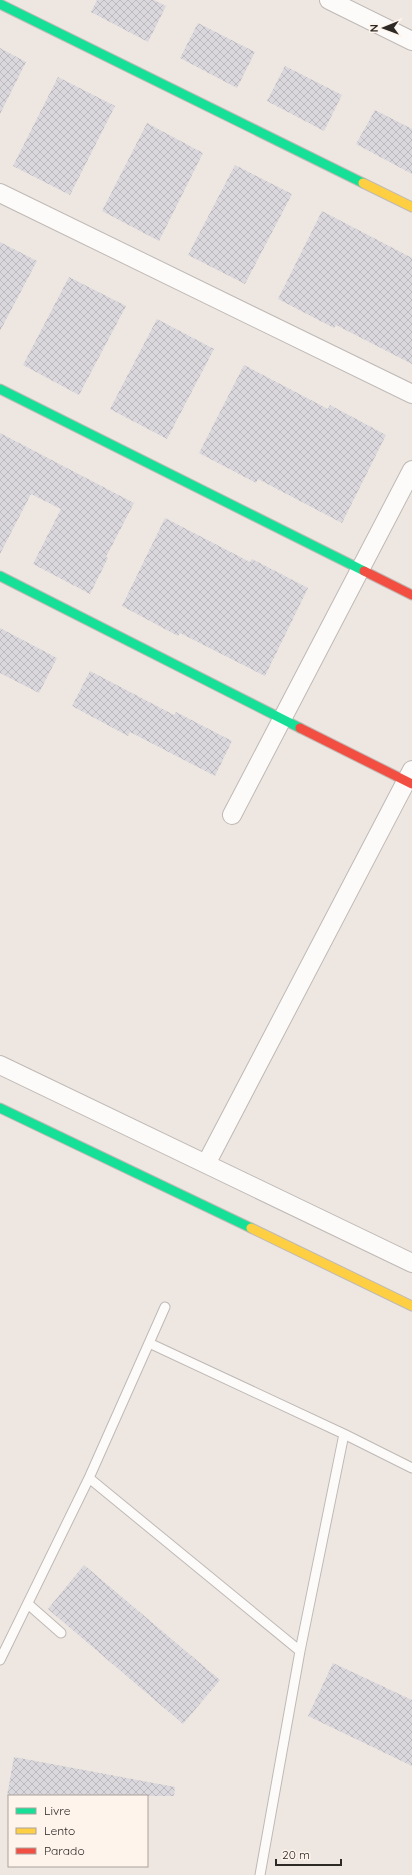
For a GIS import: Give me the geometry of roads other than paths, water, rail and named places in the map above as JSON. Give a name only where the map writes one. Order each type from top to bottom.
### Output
[{"type":"street","points":[[329,0],[412,41]]},
{"type":"street","points":[[0,4],[412,207]]},
{"type":"street","points":[[0,193],[412,394]]},
{"type":"street","points":[[0,389],[412,595]]},
{"type":"street","points":[[232,815],[412,470]]},
{"type":"street","points":[[0,576],[283,719],[410,778],[206,1164]]},
{"type":"street","points":[[0,1065],[412,1263]]},
{"type":"street","points":[[0,1108],[412,1306]]},
{"type":"lane","points":[[0,1660],[89,1478],[165,1307]]},
{"type":"lane","points":[[150,1343],[344,1434],[412,1468]]},
{"type":"lane","points":[[260,1875],[300,1651],[344,1434]]},
{"type":"lane","points":[[89,1478],[300,1651]]},
{"type":"lane","points":[[28,1604],[61,1633]]}]
